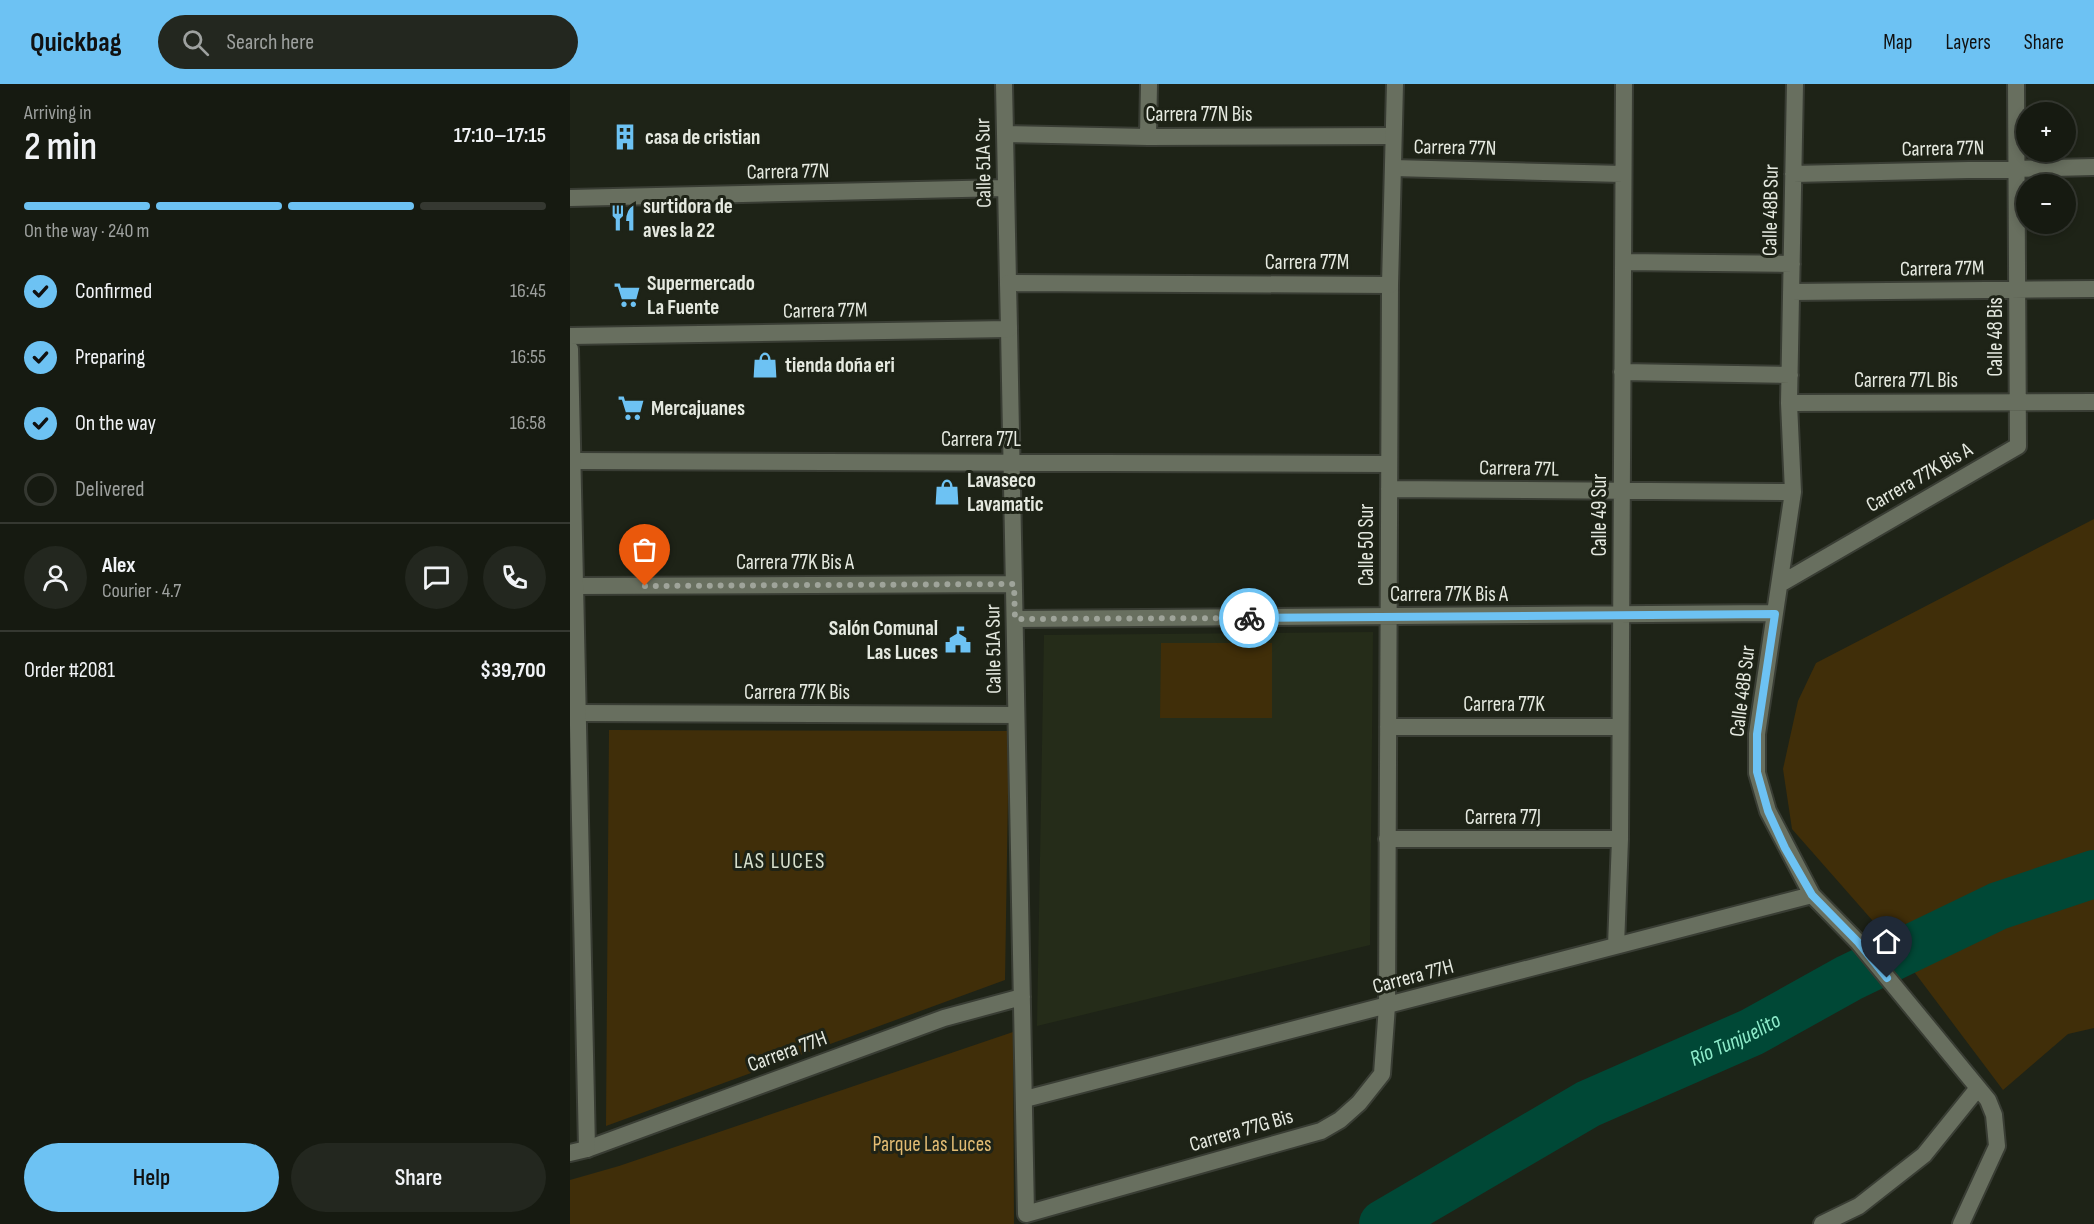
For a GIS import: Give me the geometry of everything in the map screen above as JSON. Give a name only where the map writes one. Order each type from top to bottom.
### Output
[{"type":"street","name":"Calle 51A Sur","points":[[1005,84],[1026,1214]]},
{"type":"street","points":[[1148,137],[1149,84]]},
{"type":"street","name":"Calle 50 Sur","points":[[1387,1006],[1390,285],[1395,84]]},
{"type":"street","name":"Calle 49 Sur","points":[[1616,946],[1620,839],[1623,84]]},
{"type":"street","name":"Calle 48B Sur","points":[[1795,84],[1790,375],[1793,492],[1757,734],[1757,772],[1768,811],[1785,848],[1812,895],[1858,942],[1988,1100],[1994,1115],[1996,1146],[1961,1224]]},
{"type":"street","name":"Calle 48 Bis","points":[[2016,84],[2018,446]]},
{"type":"street","name":"Carrera 77N Bis","points":[[1005,134],[1148,137],[1393,136]]},
{"type":"street","name":"Carrera 77N","points":[[1793,174],[2094,167]]},
{"type":"street","name":"Carrera 77N","points":[[1393,168],[1623,174]]},
{"type":"street","name":"Carrera 77N","points":[[570,198],[1006,188]]},
{"type":"street","points":[[1623,262],[1792,264]]},
{"type":"street","name":"Carrera 77M","points":[[1008,283],[1390,285]]},
{"type":"street","name":"Carrera 77M","points":[[1791,292],[2094,289]]},
{"type":"street","name":"Carrera 77M","points":[[570,336],[1009,329]]},
{"type":"street","points":[[570,349],[587,1149]]},
{"type":"street","points":[[1622,372],[1790,375]]},
{"type":"street","name":"Carrera 77L Bis","points":[[1790,403],[2094,402]]},
{"type":"street","name":"Carrera 77K Bis A","points":[[1780,584],[2018,446]]},
{"type":"street","name":"Carrera 77L","points":[[573,460],[1389,464]]},
{"type":"street","name":"Carrera 77L","points":[[1389,489],[1793,492]]},
{"type":"street","name":"Carrera 77K Bis A","points":[[575,586],[1014,584]]},
{"type":"street","name":"Carrera 77K Bis A","points":[[1015,619],[1775,614]]},
{"type":"street","name":"Carrera 77K Bis","points":[[578,713],[1016,715]]},
{"type":"street","name":"Carrera 77K","points":[[1388,727],[1620,727]]},
{"type":"street","name":"Carrera 77J","points":[[1387,839],[1620,839]]},
{"type":"street","name":"Carrera 77H","points":[[1025,1100],[1812,895]]},
{"type":"street","name":"Carrera 77H","points":[[570,1154],[944,1018],[1022,997]]},
{"type":"street","name":"Carrera 77G Bis","points":[[1026,1214],[1321,1131],[1340,1120],[1359,1103],[1382,1074],[1387,1006]]},
{"type":"street","points":[[1822,1224],[1859,1206],[1924,1155],[1978,1088]]},
{"type":"shaded area","points":[[1373,632],[1370,945],[1037,1026],[1044,635]]},
{"type":"green space","points":[[2094,519],[2094,1028],[2068,1034],[2003,1090],[1894,945],[1792,829],[1783,769],[1798,701],[1816,663]]},
{"type":"green space","points":[[1161,643],[1272,643],[1272,718],[1160,718]]},
{"type":"green space","points":[[609,730],[1009,731],[1005,980],[606,1126]]},
{"type":"green space","name":"Parque Las Luces","points":[[1013,1032],[1014,1224],[570,1224],[570,1180],[619,1166]]},
{"type":"waterway","name":"Río Tunjuelito","points":[[1383,1224],[1588,1104],[1752,1032],[1849,978],[1998,906],[2094,874]]},
{"type":"way so far","points":[[645,586],[1014,584],[1015,619],[1249,618]]},
{"type":"place","name":"casa de cristian","points":[[625,137]]},
{"type":"place","name":"surtidora de aves la 22","points":[[623,218]]},
{"type":"place","name":"Supermercado La Fuente","points":[[627,295]]},
{"type":"place","name":"tienda doña eri","points":[[765,365]]},
{"type":"place","name":"Mercajuanes","points":[[631,408]]},
{"type":"place","name":"Lavaseco Lavamatic","points":[[947,492]]},
{"type":"place","name":"Salón Comunal Las Luces","points":[[958,640]]},
{"type":"district","name":"LAS LUCES","points":[[780,860]]},
{"type":"route","points":[[1249,618],[1775,614],[1757,734],[1757,772],[1768,811],[1785,848],[1812,895],[1858,942],[1887,978]]}]
